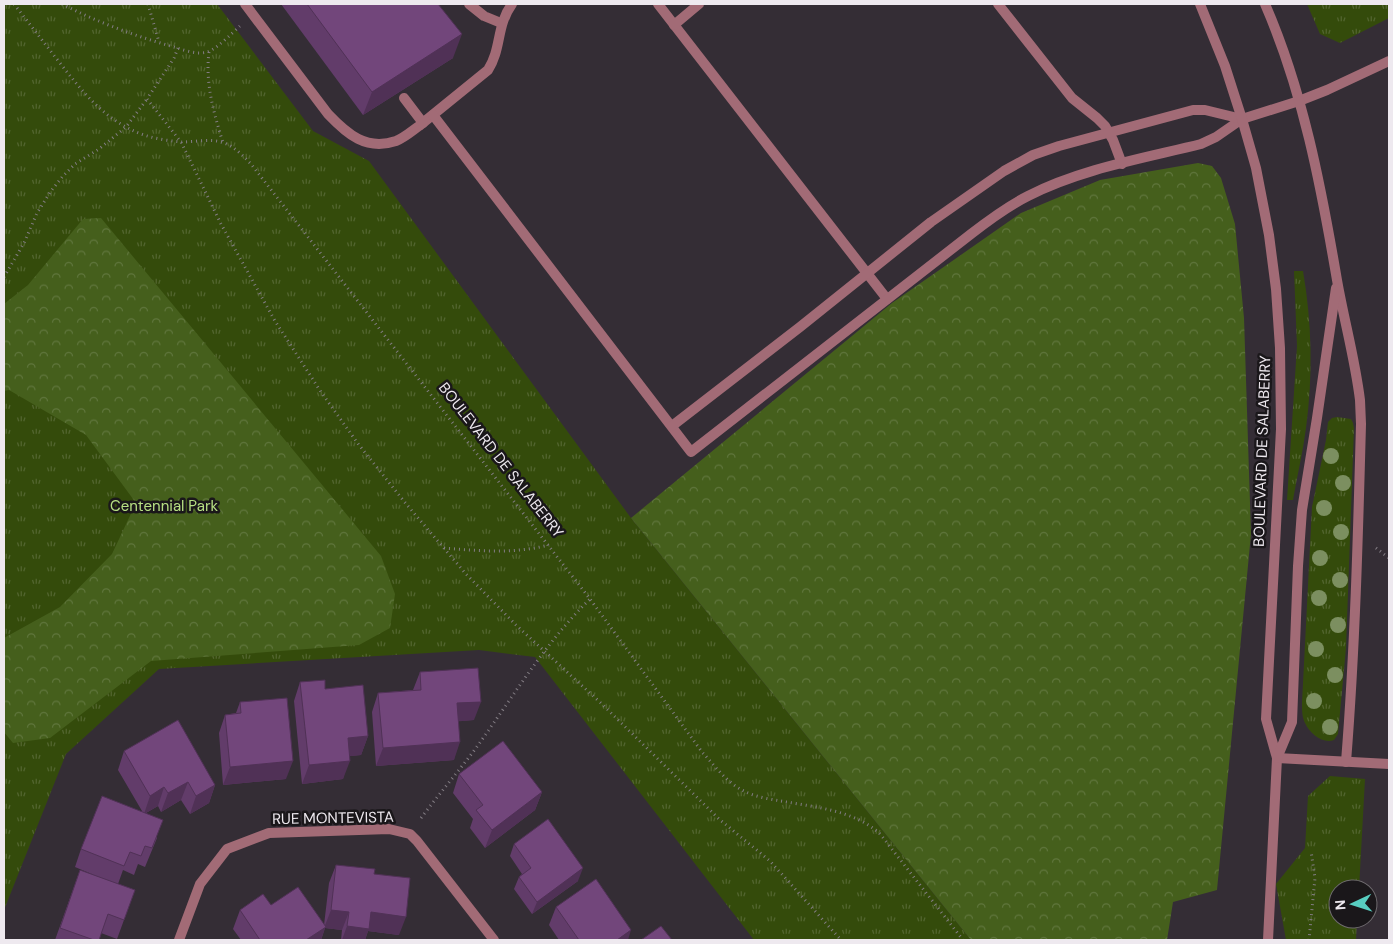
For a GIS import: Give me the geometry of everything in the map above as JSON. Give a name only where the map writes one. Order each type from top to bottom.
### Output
[{"type":"street","points":[[245,4],[328,114],[352,136],[362,142],[373,144],[397,140],[423,123],[488,70],[496,56],[501,23],[505,12],[512,4]]},
{"type":"street","points":[[470,4],[484,16],[501,23]]},
{"type":"street","points":[[658,4],[887,299]]},
{"type":"street","points":[[674,25],[699,4]]},
{"type":"street","points":[[998,4],[1072,98],[1097,118],[1108,132],[1122,164]]},
{"type":"street","name":"BOULEVARD DE SALABERRY","points":[[1200,4],[1217,44],[1256,168],[1264,207],[1278,316],[1281,429],[1266,719],[1277,758],[1268,940]]},
{"type":"street","name":"BOULEVARD DE SALABERRY","points":[[1265,4],[1289,68],[1312,148],[1330,232],[1358,392],[1361,424],[1355,610],[1346,762]]},
{"type":"street","points":[[433,114],[691,452],[1008,207],[1030,195],[1075,176],[1201,144],[1216,137],[1242,119],[1327,90],[1389,61]]},
{"type":"street","points":[[404,98],[423,123]]},
{"type":"street","points":[[672,426],[800,327],[930,222],[1020,161],[1059,146],[1192,110],[1205,110],[1242,119]]},
{"type":"street","name":"BOULEVARD DE SALABERRY","points":[[1277,758],[1292,722],[1302,510],[1318,418],[1337,278]]},
{"type":"street","points":[[1277,758],[1389,764]]},
{"type":"street","name":"RUE MONTEVISTA","points":[[179,940],[200,884],[227,849],[269,833],[389,829],[410,834],[417,841],[494,940]]},
{"type":"path","name":"BOULEVARD DE SALABERRY","points":[[14,4],[90,100],[109,116],[126,127],[145,135],[181,142],[212,141],[223,143],[240,152],[549,545],[702,752],[732,784],[744,792],[844,814],[866,824],[878,833],[891,848],[963,940]]},
{"type":"path","points":[[62,4],[84,15],[159,43],[196,53],[209,52],[245,22]]},
{"type":"path","points":[[148,4],[159,43]]},
{"type":"path","points":[[4,277],[24,243],[37,213],[51,191],[75,164],[126,127],[174,58],[178,48]]},
{"type":"path","points":[[209,52],[207,67],[209,87],[223,143]]},
{"type":"path","points":[[147,99],[181,142],[221,224],[275,321],[321,392],[407,505],[472,580],[603,705],[719,820],[770,861],[841,940]]},
{"type":"path","points":[[1369,543],[1389,558]]},
{"type":"path","points":[[443,548],[478,551],[515,551],[549,545]]},
{"type":"path","points":[[422,818],[476,748],[544,650],[590,599]]},
{"type":"path","points":[[1309,940],[1316,878],[1311,851]]},
{"type":"green space","points":[[4,4],[217,4],[313,131],[369,161],[631,518],[971,940],[754,940],[535,657],[479,650],[159,669],[66,754],[4,910]]},
{"type":"green space","points":[[1307,4],[1389,4],[1389,18],[1340,43],[1320,34]]},
{"type":"green space","points":[[1198,163],[1212,166],[1221,178],[1235,224],[1244,318],[1251,534],[1217,890],[1173,902],[1167,940],[971,940],[631,518],[892,303],[1021,213],[1100,180]]},
{"type":"green space","name":"Centennial Park","points":[[101,218],[381,556],[395,594],[390,628],[359,645],[151,661],[50,738],[13,743],[4,732],[4,638],[60,607],[112,554],[136,503],[86,435],[9,390],[4,391],[4,304],[28,285],[83,219]]},
{"type":"green space","points":[[1294,271],[1303,271],[1306,291],[1310,330],[1310,389],[1303,446],[1293,500],[1287,500],[1297,346]]},
{"type":"green space","points":[[1332,418],[1351,419],[1354,428],[1346,648],[1338,734],[1334,740],[1326,741],[1317,737],[1307,727],[1304,721],[1302,703],[1312,507],[1328,422]]},
{"type":"green space","points":[[1330,776],[1365,779],[1360,879],[1328,879],[1328,929],[1357,929],[1356,940],[1286,940],[1276,884],[1305,848],[1308,796]]},
{"type":"building","points":[[307,4],[438,4],[462,34],[372,92]]},
{"type":"building","points":[[478,668],[481,702],[457,703],[460,742],[383,748],[378,693],[421,690],[420,672]]},
{"type":"building","points":[[325,680],[325,689],[363,685],[368,736],[348,738],[350,761],[309,765],[300,682]]},
{"type":"building","points":[[287,698],[293,761],[230,767],[225,715],[241,713],[240,702]]},
{"type":"building","points":[[178,720],[215,785],[196,796],[188,782],[168,793],[164,787],[150,796],[124,751]]},
{"type":"building","points":[[503,741],[542,792],[492,830],[476,810],[483,805],[459,774]]},
{"type":"building","points":[[102,796],[163,820],[152,848],[145,846],[141,856],[130,852],[124,866],[81,849]]},
{"type":"building","points":[[548,819],[583,868],[537,902],[519,877],[531,868],[514,844]]},
{"type":"building","points":[[336,865],[375,869],[374,874],[410,878],[406,917],[371,912],[369,929],[347,926],[349,912],[331,910]]},
{"type":"building","points":[[80,870],[135,890],[124,920],[108,914],[99,940],[60,928]]},
{"type":"building","points":[[596,879],[631,930],[617,940],[579,940],[556,907]]},
{"type":"building","points":[[298,887],[326,927],[306,940],[260,940],[240,910],[263,894],[271,905]]},
{"type":"building","points":[[661,926],[672,940],[641,940]]}]
